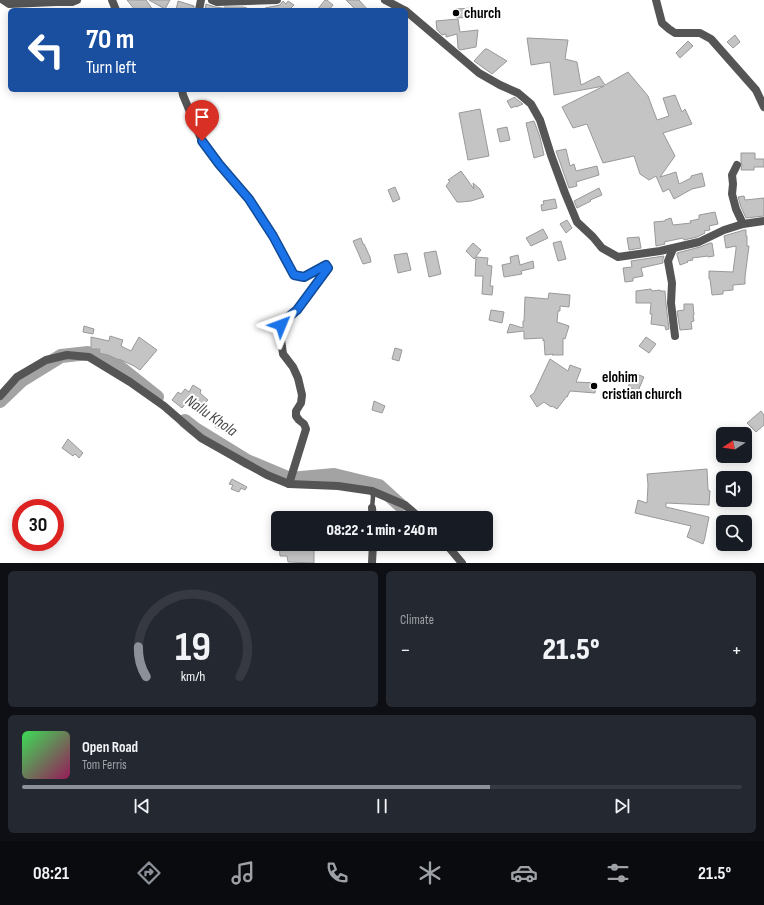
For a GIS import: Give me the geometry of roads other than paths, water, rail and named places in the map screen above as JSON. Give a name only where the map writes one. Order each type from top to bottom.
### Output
[{"type":"street","points":[[3,0],[9,4],[56,1],[72,2],[77,0]]},
{"type":"street","points":[[212,0],[217,2],[277,0]]},
{"type":"street","points":[[385,0],[401,8]]},
{"type":"street","points":[[656,0],[662,23],[669,30],[675,33],[700,33],[711,39],[756,90],[764,107]]},
{"type":"street","points":[[408,13],[479,72],[500,85],[518,93],[531,104],[540,120],[555,168],[578,222],[602,248],[618,258],[699,242],[724,230],[742,224],[764,220]]},
{"type":"street","points":[[182,92],[202,141],[219,164],[249,199],[273,236],[294,275],[304,277],[326,265],[328,268],[297,310],[281,325],[280,332],[283,354],[293,367],[298,378],[302,395],[296,411],[296,416],[304,424],[306,429],[289,484]]},
{"type":"street","points":[[737,165],[732,174],[732,194],[742,224]]},
{"type":"street","points":[[673,248],[668,260],[672,283],[671,303],[675,336]]},
{"type":"street","points":[[0,396],[17,377],[46,360],[66,356],[89,357],[130,382],[164,406],[201,438],[268,475],[289,484],[338,486],[372,491],[405,505],[412,511]]},
{"type":"street","points":[[372,563],[373,551]]},
{"type":"street","points":[[452,551],[462,563]]},
{"type":"lane","points":[[372,491],[372,508]]},
{"type":"waterway","name":"Nallu Khola","points":[[0,401],[22,380],[61,356],[88,353],[113,362],[157,397]]},
{"type":"waterway","name":"Nallu Khola","points":[[185,421],[195,429],[247,461],[290,479],[334,475],[379,486],[400,505]]},
{"type":"place","name":"church","points":[[456,13]]},
{"type":"place","name":"elohim cristian church","points":[[594,386]]}]
